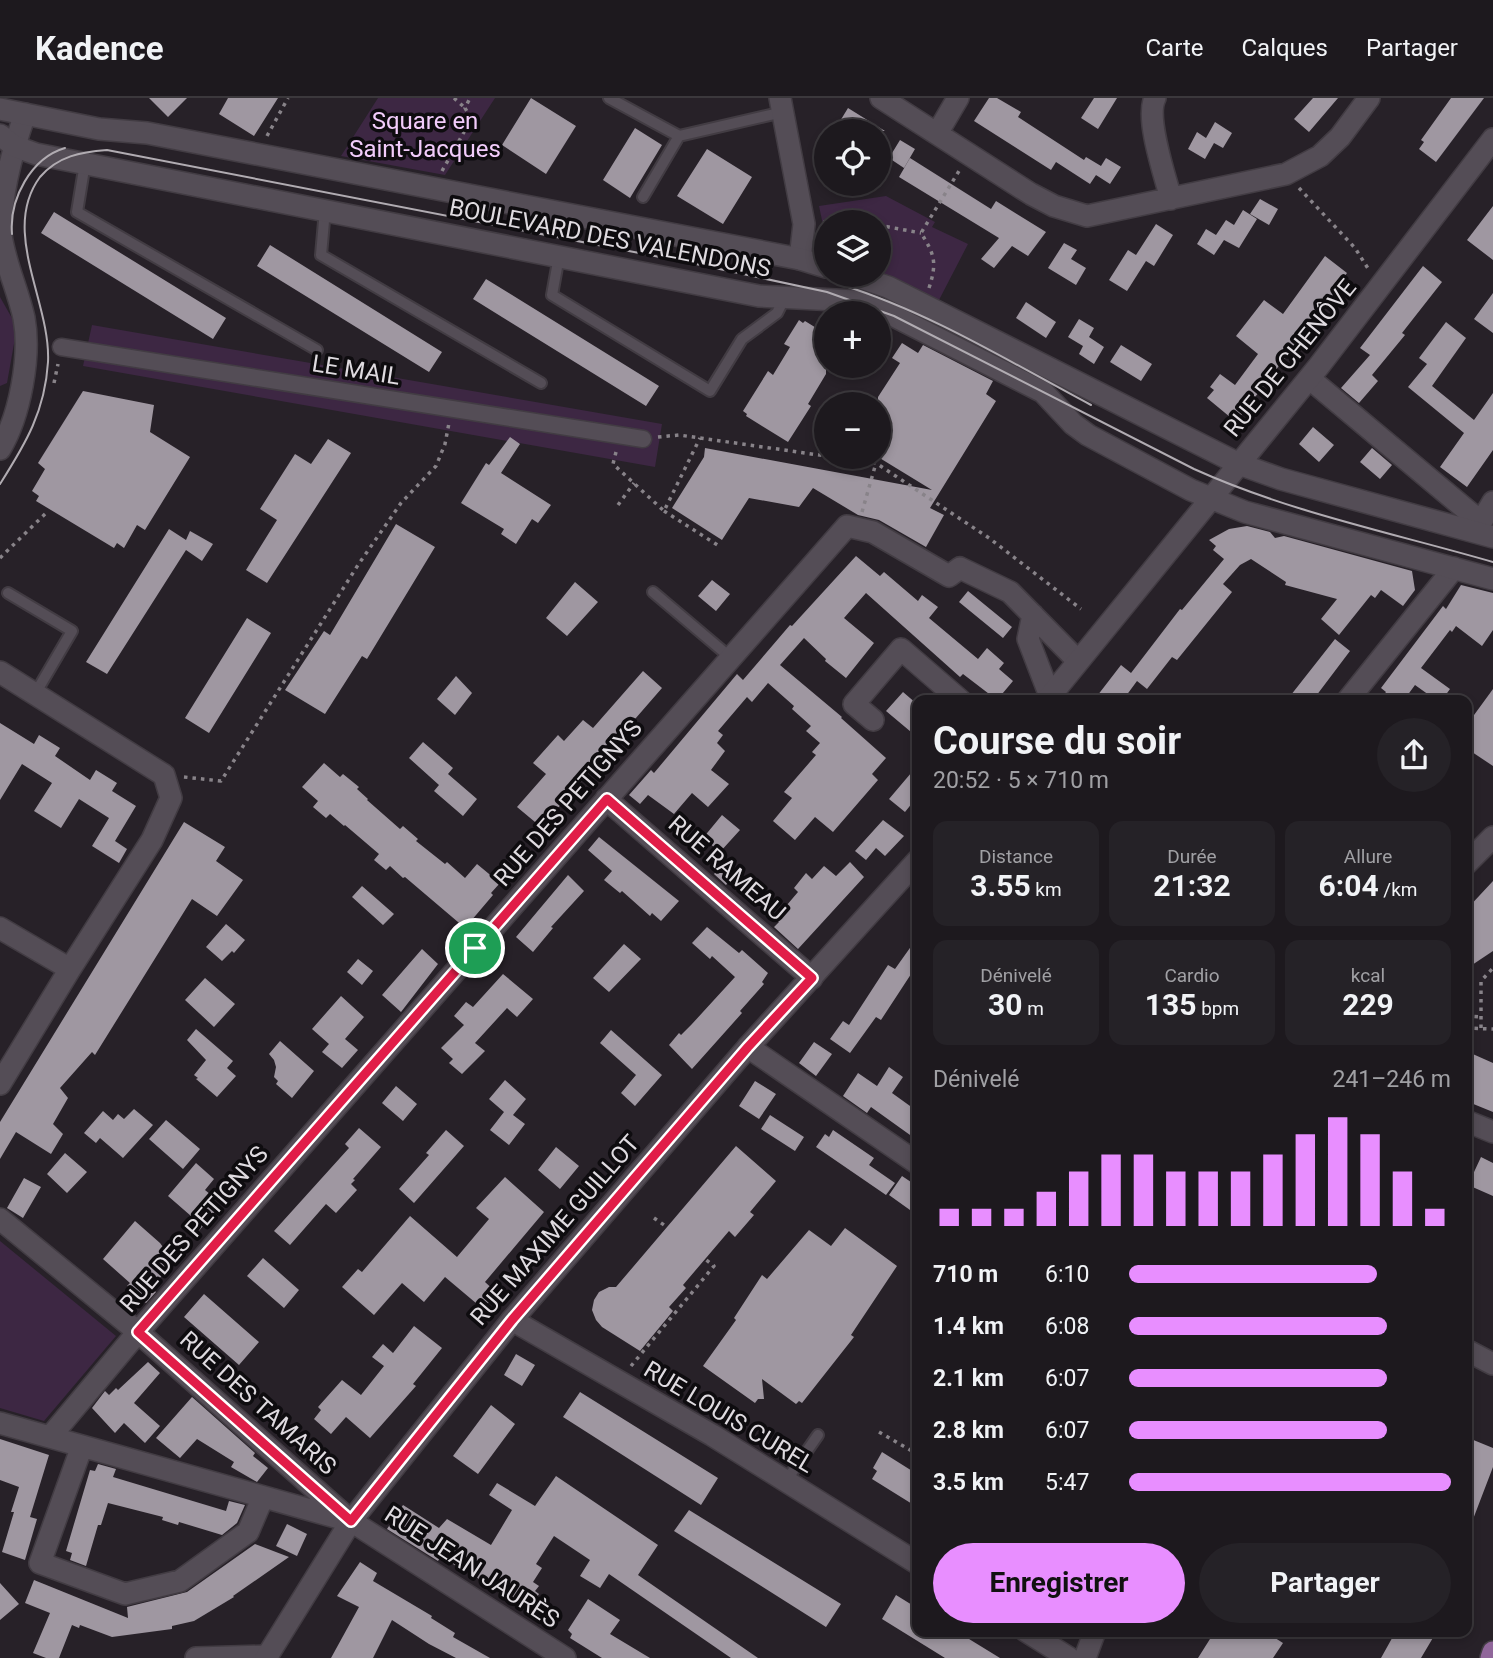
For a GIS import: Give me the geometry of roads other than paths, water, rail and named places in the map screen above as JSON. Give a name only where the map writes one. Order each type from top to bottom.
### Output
[{"type":"main road","points":[[1491,1658],[1493,1652]]},
{"type":"street","points":[[881,98],[1031,194],[1073,213],[1087,216],[1286,174],[1320,156],[1339,137],[1369,98]]},
{"type":"street","points":[[938,132],[958,98]]},
{"type":"street","points":[[1155,98],[1152,104],[1153,120],[1171,199]]},
{"type":"street","points":[[782,105],[804,224],[800,259]]},
{"type":"street","name":"BOULEVARD DES VALENDONS","points":[[0,109],[99,129],[147,133],[814,263]]},
{"type":"street","points":[[0,449],[15,413],[26,339],[24,317],[1,234],[7,141],[25,114]]},
{"type":"street","name":"RUE DE CHENÔVE","points":[[1078,661],[1310,379],[1493,139]]},
{"type":"street","name":"BOULEVARD DES VALENDONS","points":[[7,141],[36,154],[759,296],[856,300],[894,316],[1043,391],[1065,416],[1088,435],[1210,499],[1245,512],[1493,579]]},
{"type":"street","points":[[888,287],[1239,464],[1281,479],[1484,530]]},
{"type":"street","name":"LE MAIL","points":[[61,347],[643,439]]},
{"type":"street","points":[[1310,379],[1484,530]]},
{"type":"street","points":[[1484,530],[1493,502]]},
{"type":"street","name":"RUE DES PETIGNYS","points":[[50,1437],[138,1332],[730,658],[852,527],[873,532],[949,576],[960,568],[1010,592],[1033,615]]},
{"type":"street","points":[[1352,695],[1454,568]]},
{"type":"street","points":[[1033,615],[1078,661],[1051,695]]},
{"type":"street","points":[[1033,615],[1028,639],[1048,695]]},
{"type":"street","points":[[873,720],[854,704],[901,649],[954,695]]},
{"type":"street","points":[[0,672],[164,775],[171,798],[152,840],[0,1084]]},
{"type":"street","name":"RUE RAMEAU","points":[[607,799],[812,978]]},
{"type":"street","points":[[1472,858],[1493,837]]},
{"type":"street","name":"RUE MAXIME GUILLOT","points":[[267,1657],[351,1521],[512,1320],[748,1047],[912,867]]},
{"type":"street","points":[[0,928],[70,969]]},
{"type":"street","points":[[748,1047],[912,1160]]},
{"type":"street","points":[[1472,1123],[1493,1132]]},
{"type":"street","name":"RUE DES TAMARIS","points":[[0,1219],[138,1332],[351,1521]]},
{"type":"street","name":"RUE LOUIS CUREL","points":[[512,1320],[712,1435],[912,1560]]},
{"type":"street","points":[[1472,1353],[1493,1364]]},
{"type":"street","points":[[0,1423],[351,1521]]},
{"type":"street","points":[[82,1446],[40,1563],[125,1594],[180,1581],[248,1532],[263,1497]]},
{"type":"street","name":"RUE JEAN JAURÈS","points":[[351,1521],[565,1658]]},
{"type":"street","points":[[1036,1637],[1069,1658]]},
{"type":"street","points":[[1085,1658],[1093,1637]]},
{"type":"street","points":[[196,1658],[267,1657]]},
{"type":"lane","points":[[609,98],[679,136]]},
{"type":"lane","points":[[643,197],[679,136],[782,105]]},
{"type":"lane","points":[[85,163],[77,212],[317,350]]},
{"type":"lane","points":[[325,210],[321,255],[541,383]]},
{"type":"lane","points":[[559,256],[552,295],[710,391],[742,339],[777,313],[785,298]]},
{"type":"lane","points":[[653,592],[730,658]]},
{"type":"lane","points":[[8,593],[72,631],[35,694]]},
{"type":"lane","points":[[786,1481],[818,1435]]},
{"type":"tram line","points":[[12,234],[18,194],[32,170],[53,153],[65,148]]},
{"type":"tram line","points":[[0,484],[33,426],[43,396],[48,362],[47,339],[26,243],[25,220],[29,198],[40,177],[54,164],[79,154],[107,150],[696,264],[827,292],[894,316],[1194,469],[1230,484],[1304,510],[1493,562]]},
{"type":"tram line","points":[[848,287],[938,323],[1091,405]]},
{"type":"park label","name":"Square en Saint-Jacques","points":[[425,135]]}]
